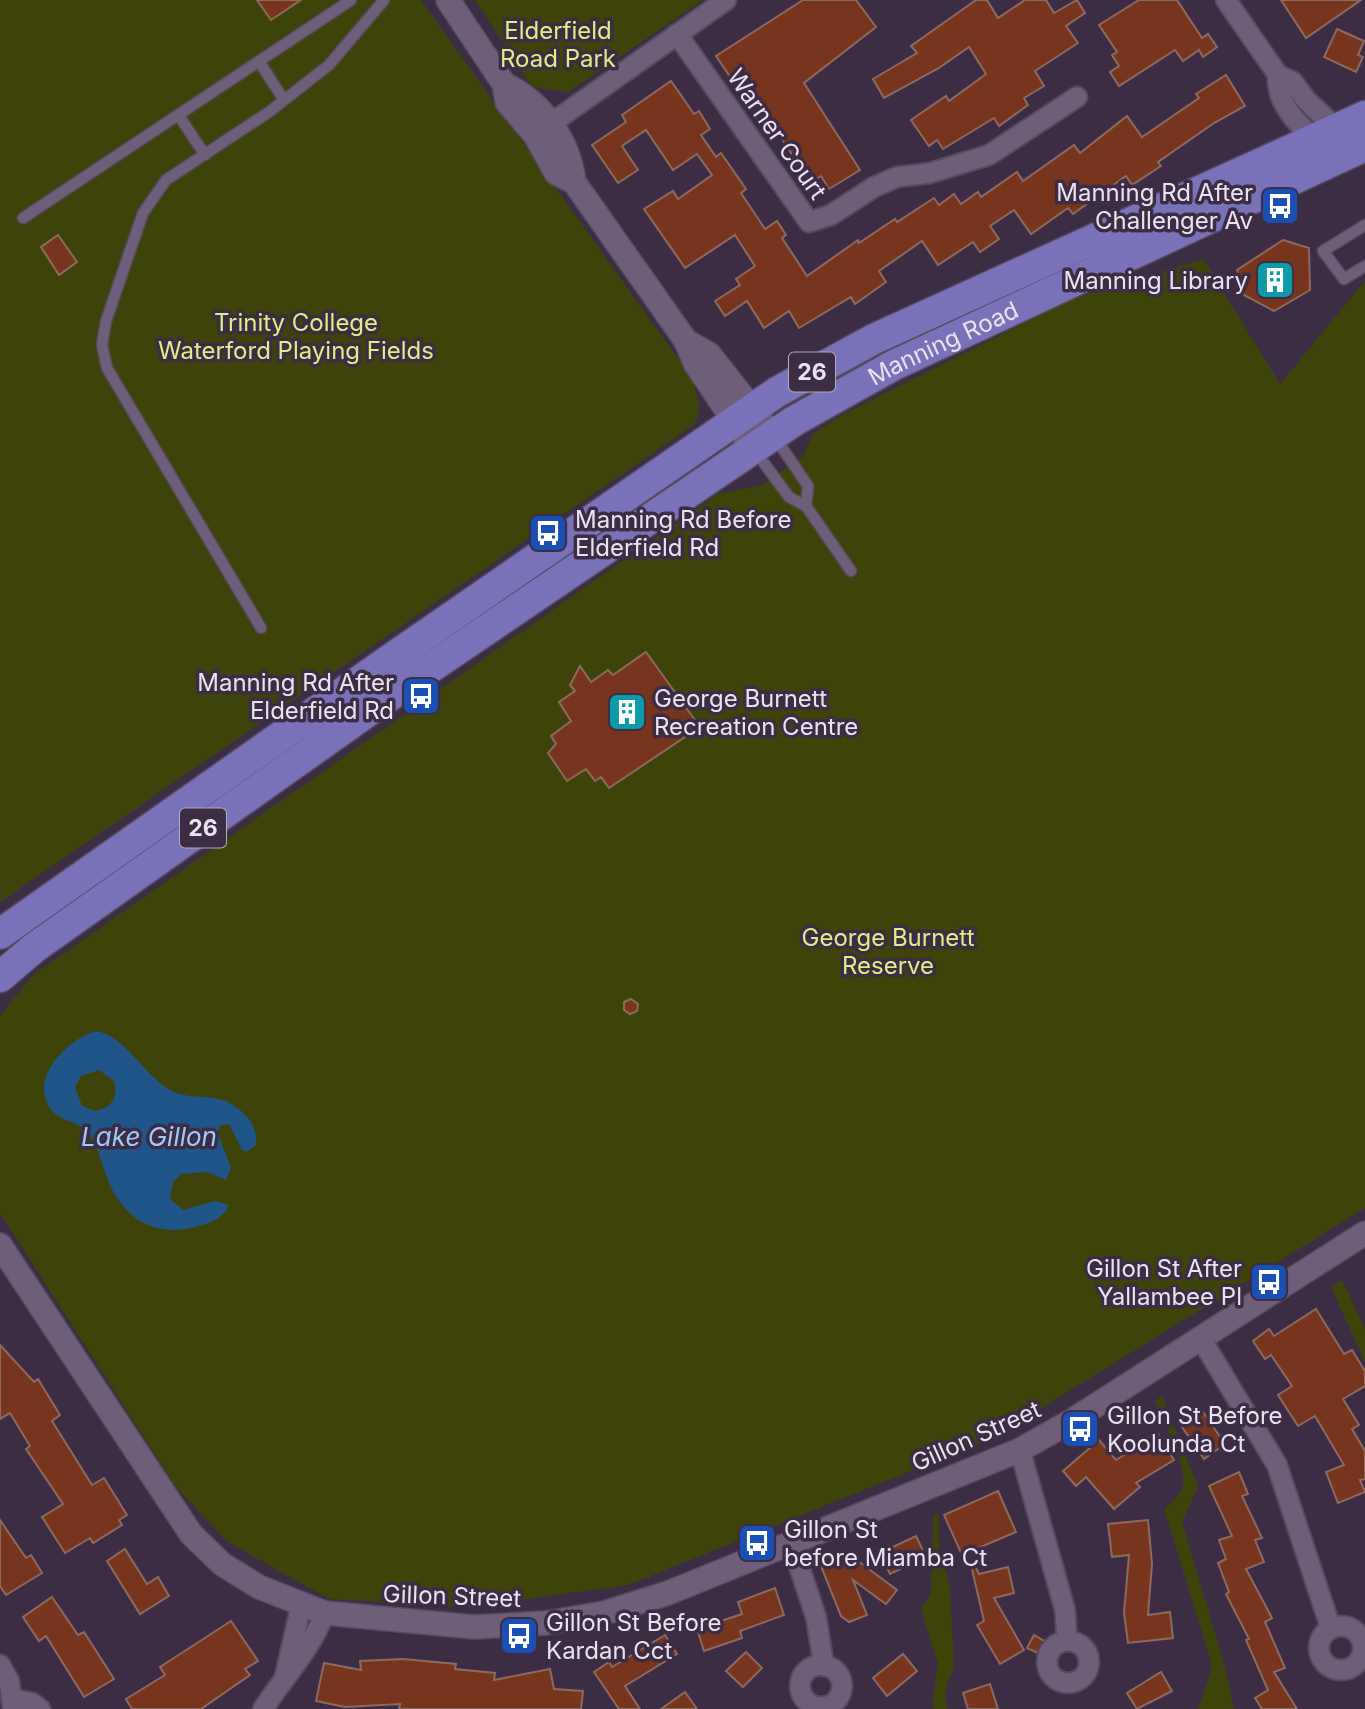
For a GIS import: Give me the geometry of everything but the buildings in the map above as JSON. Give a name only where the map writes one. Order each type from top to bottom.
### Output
[{"type":"main road","name":"Manning Road","points":[[0,977],[34,948],[408,683],[762,441],[894,365],[1342,141],[1365,116]]},
{"type":"main road","name":"Manning Road","points":[[0,934],[742,415],[874,339],[1342,141]]},
{"type":"street","points":[[448,0],[504,83],[507,102],[544,129],[556,173],[574,182],[686,341],[709,354],[742,415],[762,441]]},
{"type":"street","points":[[544,129],[726,0]]},
{"type":"street","points":[[1226,0],[1278,75],[1276,91],[1297,122],[1342,141]]},
{"type":"street","name":"Warner Court","points":[[677,34],[809,222],[831,215],[874,187],[897,177],[930,173],[989,155],[1077,97]]},
{"type":"street","name":"Gillon Street","points":[[0,1245],[179,1519],[222,1563],[260,1587],[301,1606],[325,1613],[474,1627],[546,1623],[631,1606],[1020,1450],[1073,1420],[1365,1233]]},
{"type":"street","points":[[1200,1337],[1277,1465],[1331,1629]]},
{"type":"street","points":[[1020,1450],[1065,1610],[1067,1641]]},
{"type":"street","points":[[791,1542],[816,1617],[824,1665]]},
{"type":"street","points":[[285,1676],[301,1606]]},
{"type":"street","points":[[263,1709],[285,1676],[300,1662],[325,1613]]},
{"type":"street","points":[[0,1665],[13,1704],[32,1703],[40,1709]]},
{"type":"lane","points":[[23,218],[351,0]]},
{"type":"lane","points":[[261,628],[139,428],[107,368],[102,345],[106,321],[143,212],[166,180],[284,100],[329,65],[384,0]]},
{"type":"lane","points":[[260,63],[284,100]]},
{"type":"lane","points":[[179,116],[205,155]]},
{"type":"lane","points":[[1365,225],[1323,251],[1344,279],[1365,266]]},
{"type":"lane","points":[[762,441],[808,486],[806,506]]},
{"type":"lane","points":[[762,441],[789,497],[806,506],[851,571]]},
{"type":"green space","name":"Trinity College Waterford Playing Fields","points":[[0,0],[421,0],[692,378],[700,406],[695,424],[0,902]]},
{"type":"green space","name":"Elderfield Road Park","points":[[475,0],[703,0],[568,92],[532,87]]},
{"type":"green space","name":"George Burnett Reserve","points":[[1203,259],[1280,384],[1365,281],[1365,1208],[993,1438],[628,1585],[467,1607],[329,1599],[228,1542],[176,1487],[0,1213],[0,1016],[32,976],[718,494],[762,485],[803,456],[813,434],[844,414],[1070,300]]},
{"type":"green space","points":[[1342,1280],[1365,1329],[1365,1362],[1331,1287]]},
{"type":"green space","points":[[1162,1396],[1198,1487],[1182,1522],[1225,1667],[1234,1709],[1198,1709],[1210,1674],[1211,1661],[1164,1509],[1182,1489],[1183,1480],[1179,1458],[1155,1401]]},
{"type":"green space","points":[[939,1513],[939,1548],[950,1586],[954,1670],[946,1689],[948,1709],[934,1709],[932,1705],[938,1663],[921,1610],[931,1594],[933,1515]]},
{"type":"water","name":"Lake Gillon","points":[[96,1031],[107,1035],[125,1047],[167,1088],[186,1096],[226,1101],[249,1119],[254,1129],[256,1145],[246,1152],[242,1150],[229,1124],[219,1126],[218,1134],[231,1168],[226,1180],[207,1172],[181,1174],[173,1182],[170,1199],[183,1210],[215,1201],[229,1205],[215,1220],[180,1230],[153,1227],[130,1214],[113,1192],[97,1147],[88,1132],[50,1108],[44,1084],[48,1072],[64,1051],[85,1035]],"holes":[[[99,1070],[114,1081],[114,1097],[109,1105],[95,1111],[82,1106],[75,1087],[81,1076]]]},
{"type":"place","name":"Manning Rd After Challenger Av","points":[[1280,206]]},
{"type":"place","name":"Manning Library","points":[[1275,280]]},
{"type":"place","name":"Manning Rd Before Elderfield Rd","points":[[548,533]]},
{"type":"place","name":"Manning Rd After Elderfield Rd","points":[[421,696]]},
{"type":"place","name":"George Burnett Recreation Centre","points":[[627,712]]},
{"type":"place","name":"Gillon St After Yallambee Pl","points":[[1269,1282]]},
{"type":"place","name":"Gillon St Before Koolunda Ct","points":[[1080,1429]]},
{"type":"place","name":"Gillon St before Miamba Ct","points":[[757,1543]]},
{"type":"place","name":"Gillon St Before Kardan Cct","points":[[519,1636]]}]
